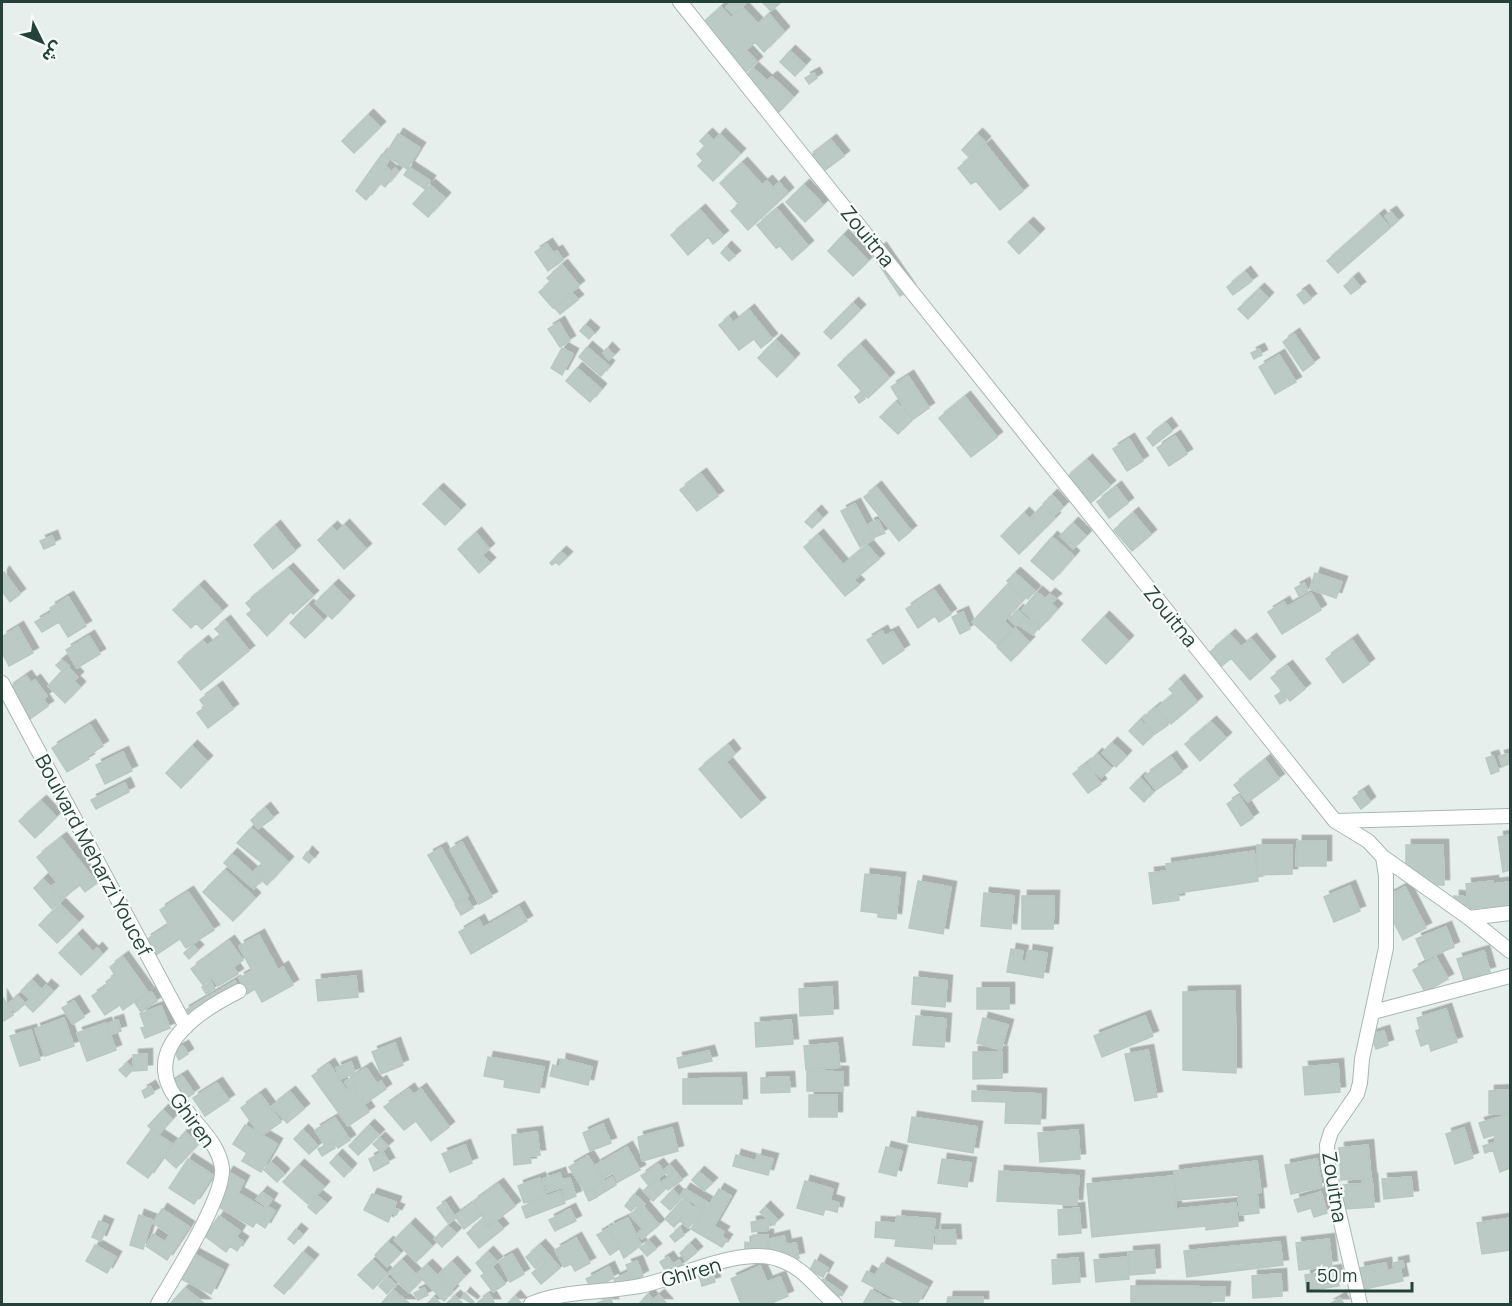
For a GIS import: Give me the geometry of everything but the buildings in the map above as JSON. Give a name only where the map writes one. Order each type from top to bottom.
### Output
[{"type":"street","name":"Zouitna","points":[[680,2],[1335,821],[1368,841],[1383,857],[1386,876],[1386,948],[1357,1094],[1331,1132],[1328,1145],[1330,1177],[1360,1305]]},
{"type":"street","name":"Boulvard Meharzi Youcef","points":[[2,683],[186,1027]]},
{"type":"street","points":[[1335,821],[1510,816]]},
{"type":"street","points":[[1383,857],[1469,918],[1510,951]]},
{"type":"street","points":[[1469,918],[1510,913]]},
{"type":"street","points":[[1373,1012],[1510,976]]},
{"type":"street","name":"Ghiren","points":[[158,1305],[199,1231],[222,1170],[210,1139],[170,1088],[165,1066],[169,1049],[179,1033],[186,1027],[215,1003],[239,991]]},
{"type":"street","name":"Ghiren","points":[[531,1305],[548,1297],[642,1286],[714,1262],[776,1258],[795,1266],[835,1305]]}]
